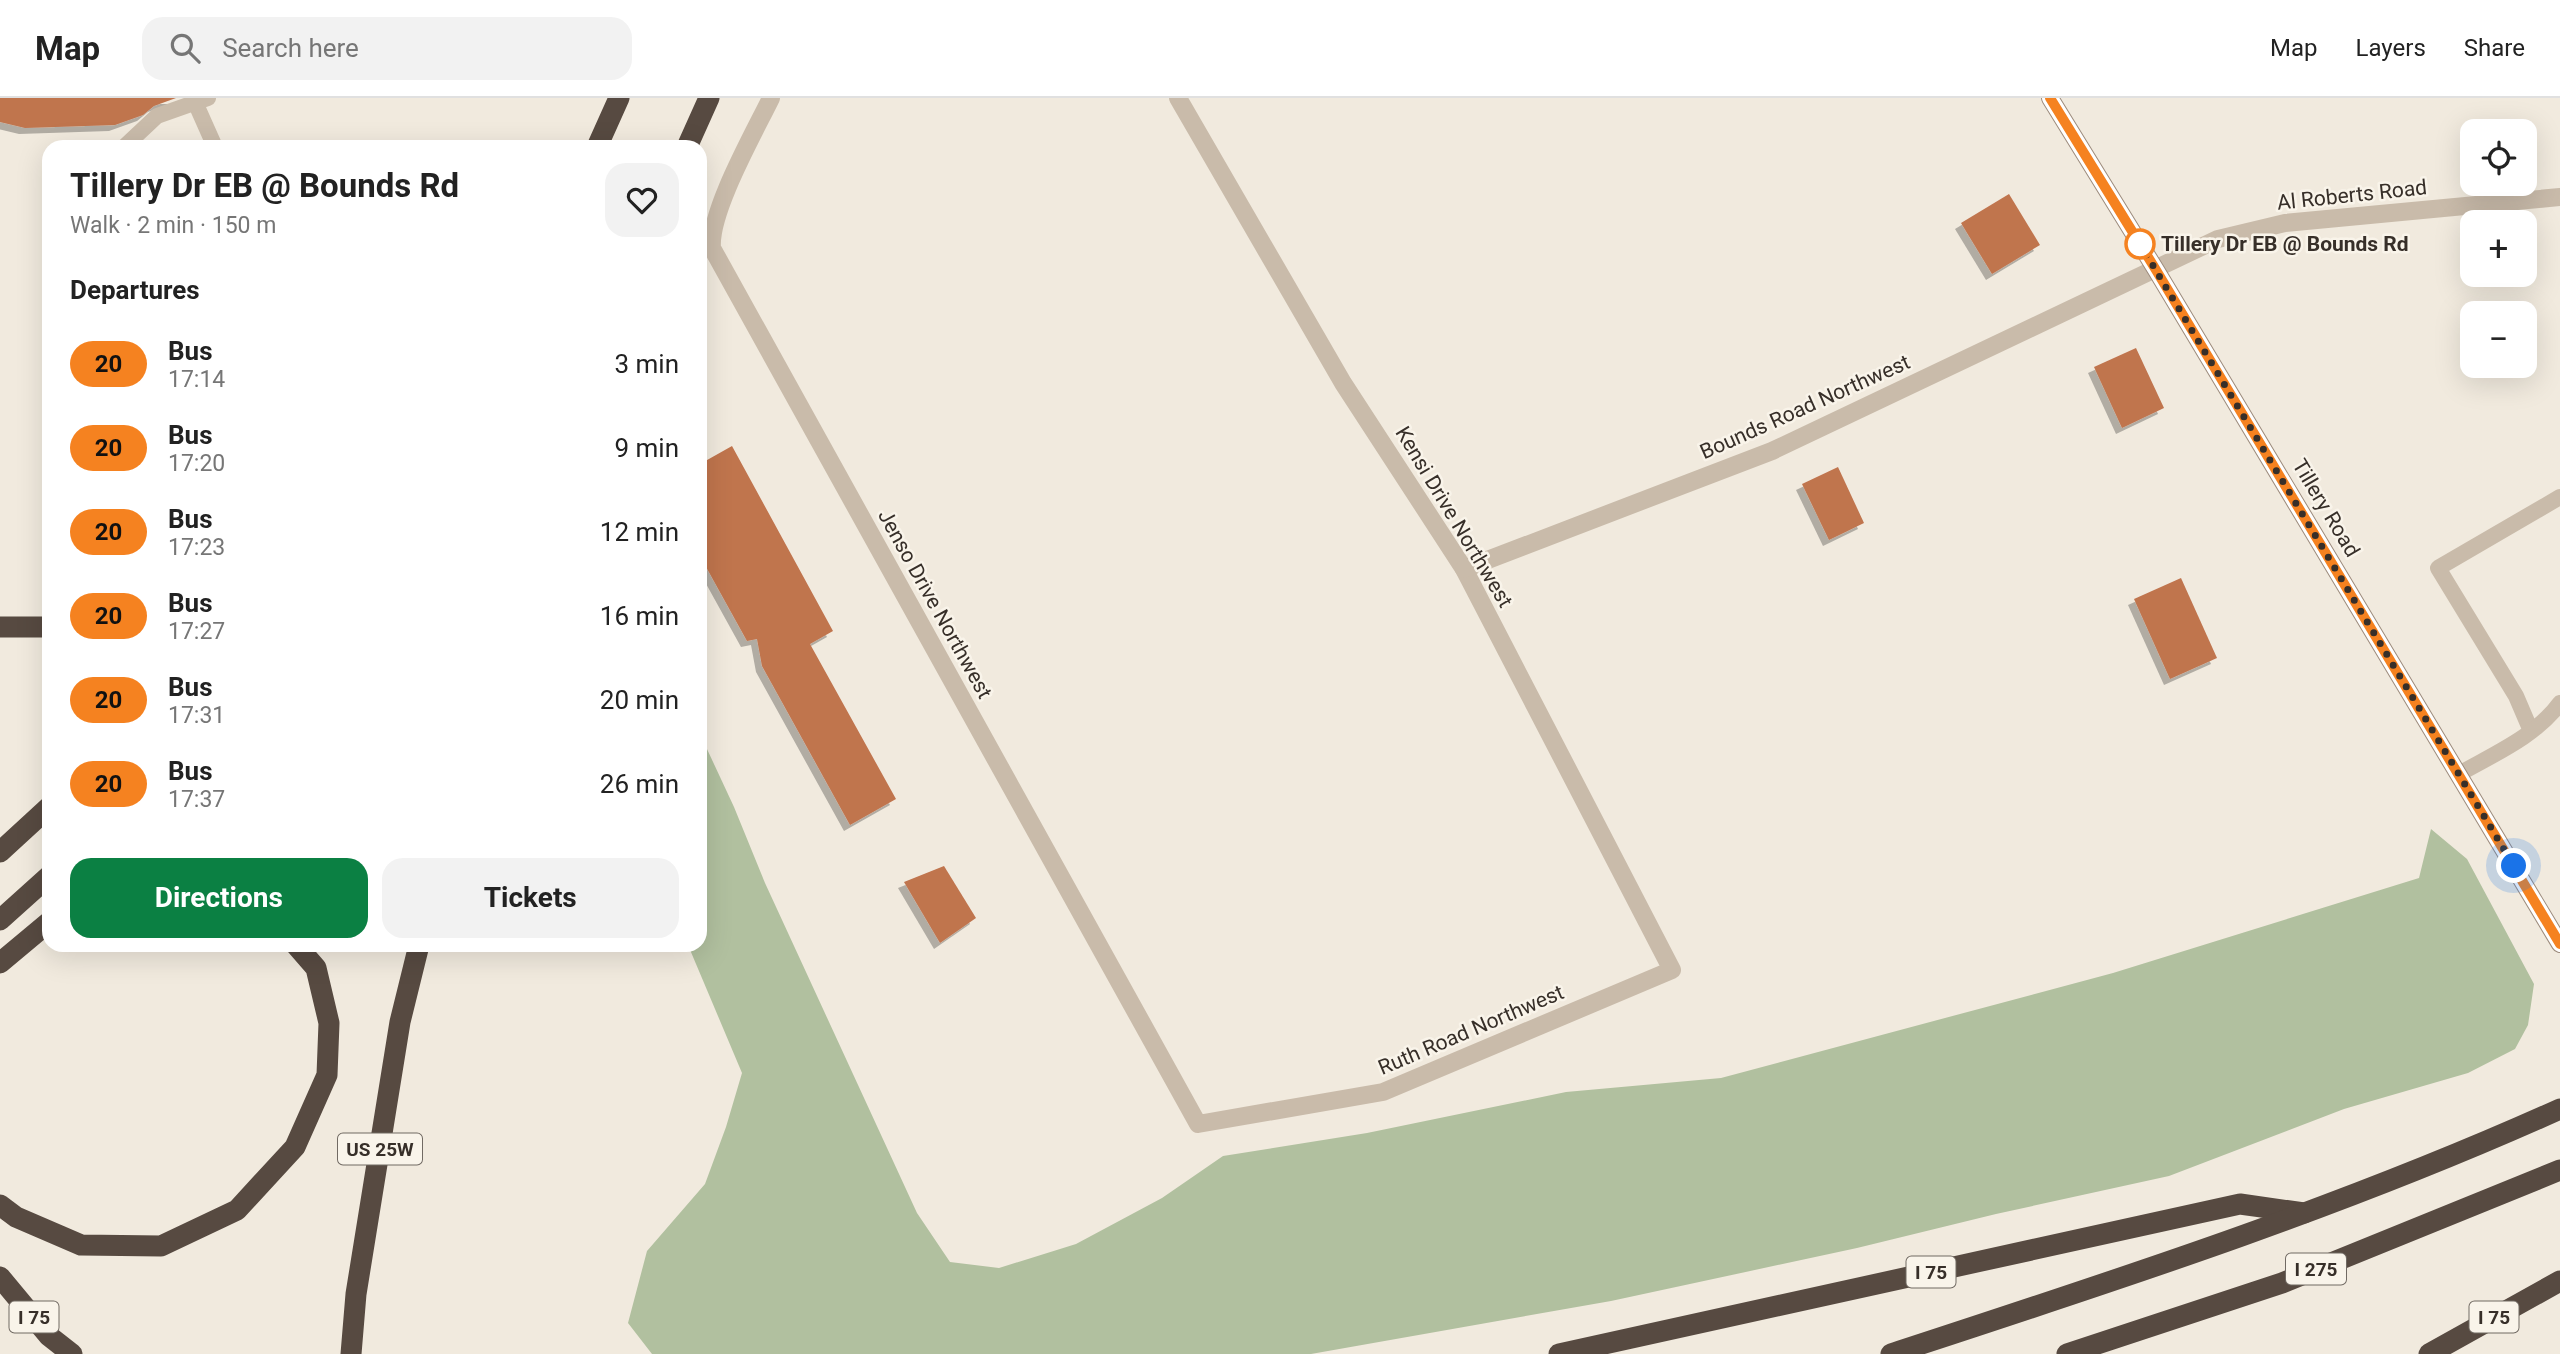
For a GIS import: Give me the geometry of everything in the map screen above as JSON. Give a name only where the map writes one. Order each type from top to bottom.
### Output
[{"type":"highway","points":[[690,140],[709,98]]},
{"type":"highway","points":[[600,140],[615,104]]},
{"type":"highway","points":[[0,628],[42,627]]},
{"type":"highway","points":[[0,852],[42,813]]},
{"type":"highway","points":[[0,920],[42,882]]},
{"type":"highway","points":[[0,963],[42,928]]},
{"type":"highway","points":[[0,1205],[16,1217],[81,1245],[160,1246],[237,1210],[295,1147],[327,1075],[329,1023],[316,968],[302,952]]},
{"type":"highway","name":"US 25W","points":[[351,1354],[356,1293],[396,1049],[417,952]]},
{"type":"highway","points":[[1891,1354],[2152,1268],[2304,1213],[2560,1109]]},
{"type":"highway","name":"I 275","points":[[2067,1354],[2282,1283],[2560,1170]]},
{"type":"highway","name":"I 75","points":[[1559,1354],[2240,1204],[2304,1213]]},
{"type":"highway","name":"I 75","points":[[0,1277],[49,1336],[72,1354]]},
{"type":"highway","name":"I 75","points":[[2429,1354],[2560,1281]]},
{"type":"street","name":"Jenso Drive Northwest","points":[[771,98],[717,212],[711,234],[712,248],[1198,1124]]},
{"type":"street","name":"Kensi Drive Northwest","points":[[1178,98],[1343,383],[1464,569],[1672,970]]},
{"type":"street","name":"Tillery Road","points":[[2050,98],[2560,944]]},
{"type":"street","name":"Al Roberts Road","points":[[2156,270],[2218,239],[2285,223],[2560,197]]},
{"type":"street","name":"Bounds Road Northwest","points":[[1464,569],[1772,451],[2156,270]]},
{"type":"street","name":"Ruth Road Northwest","points":[[1198,1124],[1383,1092],[1672,970]]},
{"type":"lane","points":[[131,140],[157,116],[201,100],[213,140]]},
{"type":"lane","points":[[2531,731],[2516,696],[2438,568],[2560,496]]},
{"type":"lane","points":[[2459,774],[2531,731],[2548,719],[2560,703]]},
{"type":"green space","points":[[707,749],[765,883],[917,1213],[950,1262],[999,1268],[1076,1244],[1162,1198],[1223,1156],[1367,1133],[1566,1092],[1721,1078],[2113,973],[2419,878],[2431,829],[2467,859],[2534,984],[2528,1025],[2515,1049],[2468,1073],[2344,1109],[2169,1176],[1611,1301],[1311,1354],[652,1354],[628,1323],[647,1251],[705,1184],[742,1073],[691,952],[707,952]]},
{"type":"building","points":[[0,98],[176,98],[154,106],[143,115],[115,125],[25,128],[0,122]]},
{"type":"building","points":[[2009,194],[2040,245],[1992,274],[1961,223]]},
{"type":"building","points":[[2136,348],[2164,408],[2122,428],[2094,367]]},
{"type":"building","points":[[732,446],[833,631],[810,644],[896,799],[850,825],[762,666],[757,639],[747,641],[707,569],[707,460]]},
{"type":"building","points":[[1838,467],[1864,523],[1829,540],[1802,484]]},
{"type":"building","points":[[2181,578],[2217,658],[2170,679],[2134,599]]},
{"type":"building","points":[[944,866],[976,918],[940,943],[904,882]]},
{"type":"bus line","name":"20","points":[[2050,98],[2560,944]]},
{"type":"place","name":"Tillery Dr EB @ Bounds Rd","points":[[2140,244]]},
{"type":"route","points":[[2140,244],[2514,866]]}]
